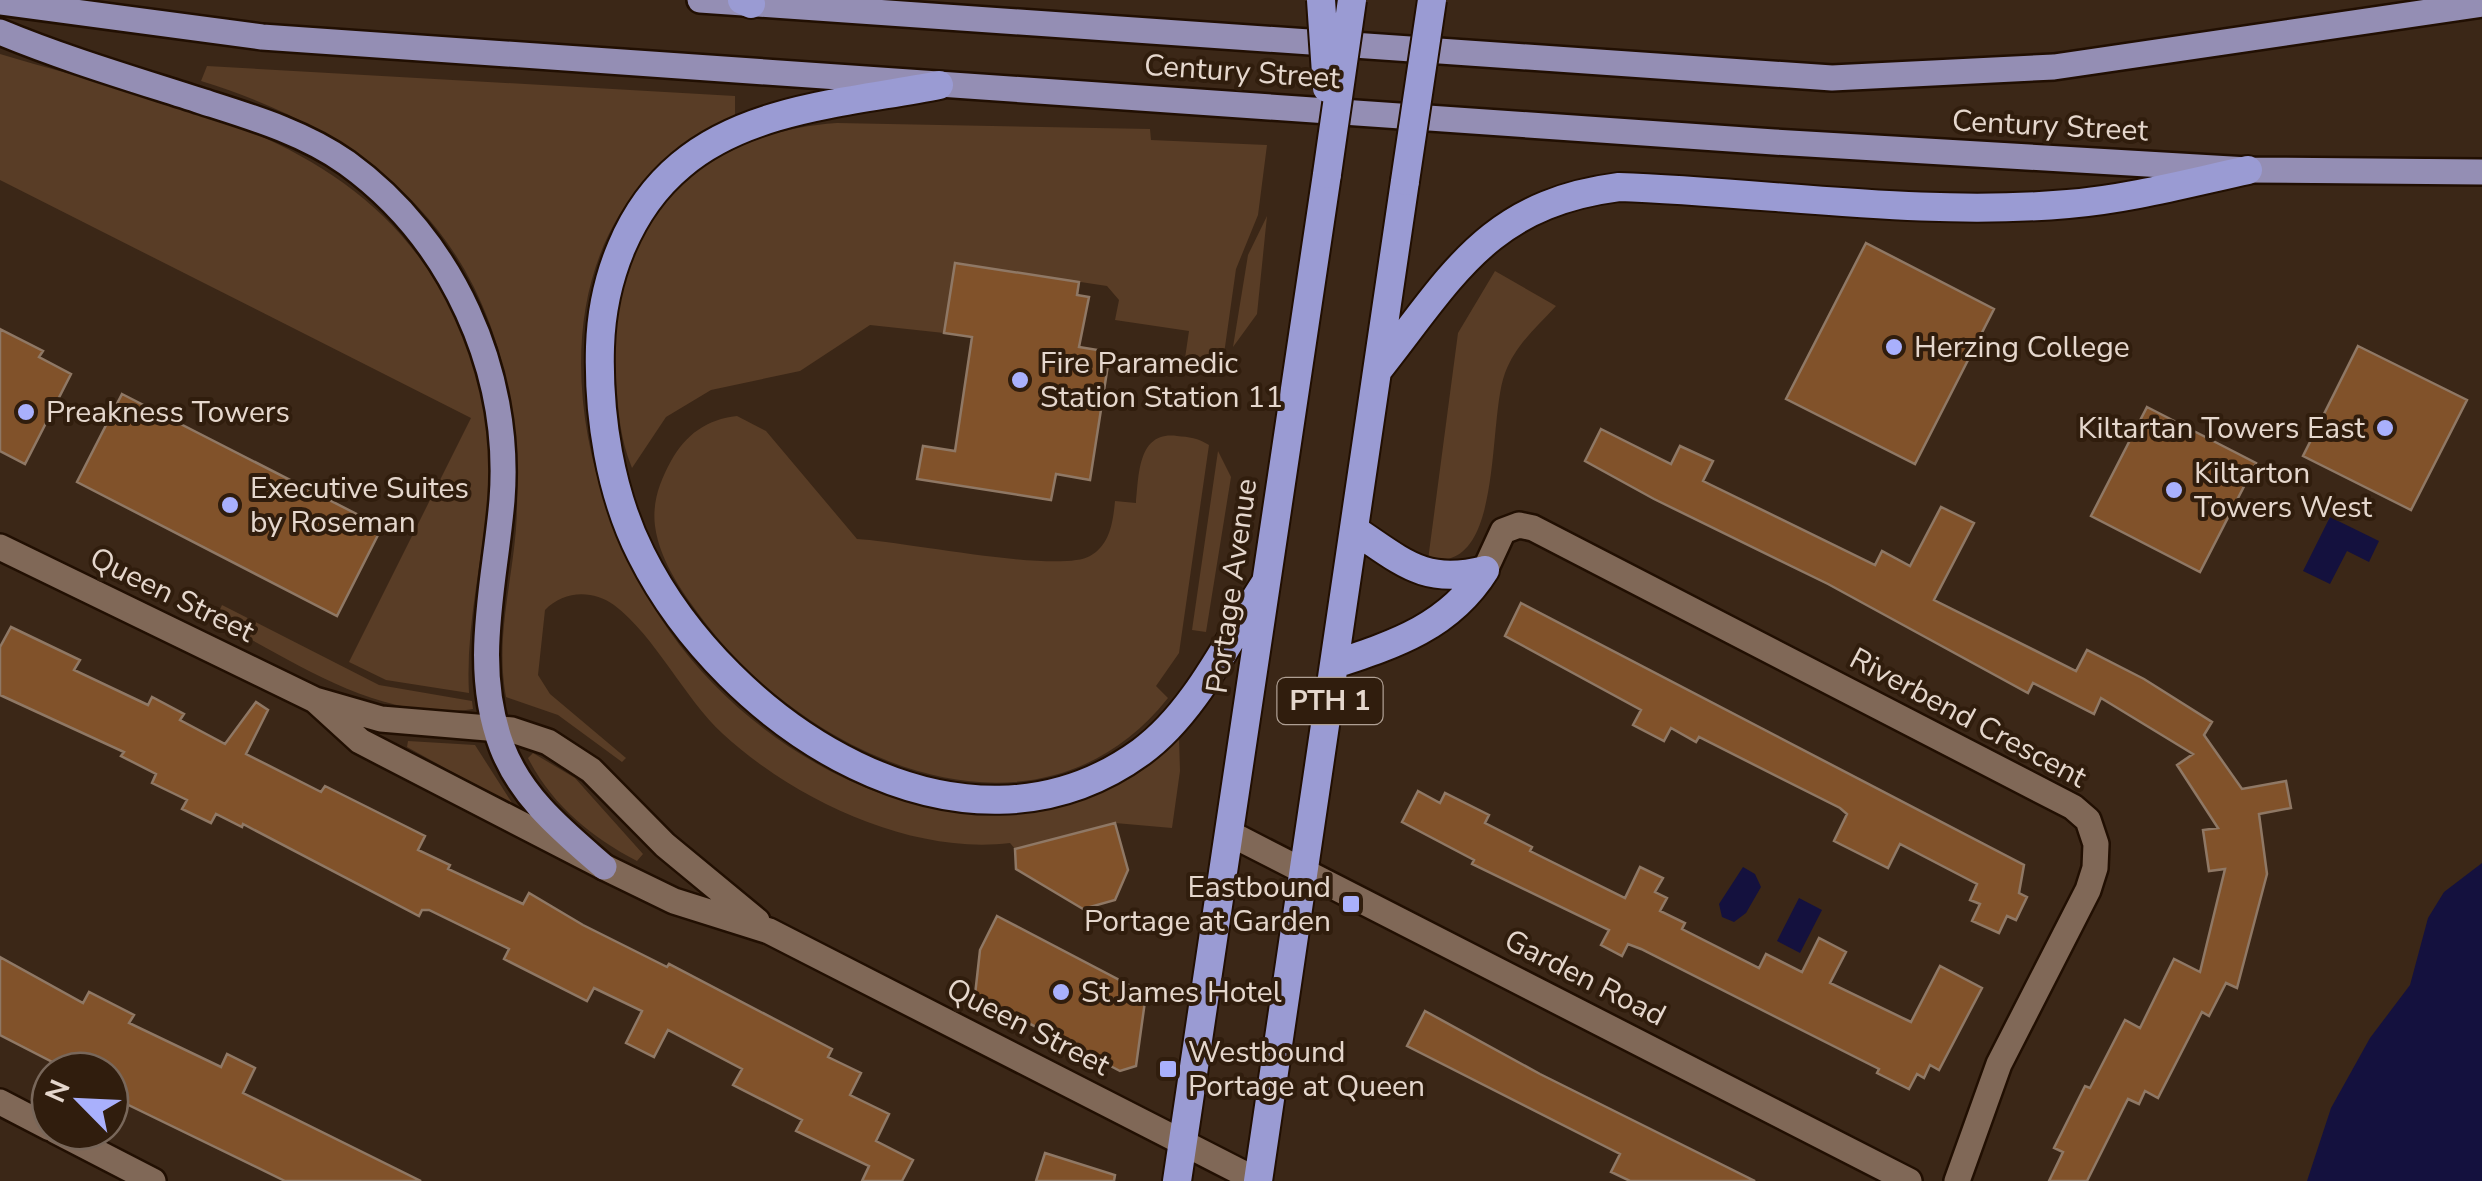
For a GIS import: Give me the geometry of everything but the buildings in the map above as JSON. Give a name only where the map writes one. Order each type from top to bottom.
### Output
[{"type":"highway","points":[[1321,0],[1331,139]]},
{"type":"highway","name":"Portage Avenue","points":[[1178,1181],[1352,0]]},
{"type":"highway","name":"PTH 1","points":[[1258,1181],[1432,0]]},
{"type":"highway","points":[[939,85],[801,112],[742,129],[681,165],[654,191],[633,224],[604,297],[599,377],[618,488],[631,532],[660,588],[684,623],[744,688],[817,744],[849,763],[914,788],[988,801],[1026,800],[1074,789],[1144,750],[1188,702],[1266,582]]},
{"type":"highway","points":[[1377,371],[1467,257],[1494,232],[1553,200],[1586,192],[1618,187],[1954,206],[2066,204],[2130,196],[2248,170]]},
{"type":"highway","points":[[1356,531],[1417,572],[1453,578],[1486,570]]},
{"type":"highway","points":[[1335,664],[1420,633],[1456,608],[1486,570]]},
{"type":"main road","name":"Century Street","points":[[700,0],[1832,78],[2054,67],[2482,4]]},
{"type":"main road","name":"Century Street","points":[[0,2],[262,37],[939,85],[2248,170],[2482,172]]},
{"type":"main road","points":[[0,32],[298,135],[369,182],[428,246],[460,294],[482,344],[501,423],[502,501],[486,641],[486,676],[496,728],[527,792],[553,823],[604,867]]},
{"type":"street","name":"Riverbend Crescent","points":[[1486,570],[1503,531],[1519,526],[1533,528],[2073,807],[2088,820],[2096,844],[2088,890],[2000,1064],[1957,1181]]},
{"type":"street","name":"Queen Street","points":[[0,547],[315,700],[411,724],[496,728],[538,736],[574,756],[665,845],[769,932]]},
{"type":"street","name":"Queen Street","points":[[315,700],[360,740],[604,867],[674,900],[769,932],[1258,1181]]},
{"type":"street","name":"Garden Road","points":[[1231,834],[1910,1181]]},
{"type":"street","points":[[0,1102],[30,1118]]},
{"type":"street","points":[[94,1151],[153,1181]]},
{"type":"shaded area","points":[[0,54],[196,111],[258,135],[316,165],[369,203],[415,251],[452,312],[475,368],[486,413],[488,494],[471,627],[469,693],[386,680],[349,662],[471,418],[0,180]]},
{"type":"shaded area","points":[[207,66],[735,96],[735,116],[667,159],[620,214],[592,278],[581,349],[586,423],[603,497],[632,568],[670,632],[717,688],[775,737],[839,776],[908,802],[980,814],[1050,809],[1117,784],[1179,737],[1180,771],[1172,828],[1115,823],[1015,849],[1010,843],[973,845],[934,840],[857,818],[785,781],[723,734],[629,618],[596,596],[569,596],[545,610],[538,675],[550,694],[626,758],[622,762],[558,715],[506,697],[504,626],[517,508],[514,427],[500,354],[475,290],[441,234],[396,185],[341,144],[276,109],[201,81]]},
{"type":"shaded area","points":[[837,123],[1150,129],[1151,140],[1267,145],[1258,215],[1236,269],[1224,354],[1184,365],[1189,331],[1115,320],[1119,300],[1107,286],[956,263],[944,333],[870,325],[800,371],[711,390],[666,417],[632,468],[619,413],[616,326],[625,279],[643,237],[668,200],[701,170],[740,147],[786,131]]},
{"type":"shaded area","points":[[1267,216],[1257,314],[1233,347],[1248,255]]},
{"type":"shaded area","points":[[1495,271],[1556,306],[1521,345],[1505,373],[1491,476],[1478,528],[1467,547],[1451,558],[1428,560],[1458,333]]},
{"type":"shaded area","points":[[737,416],[766,431],[857,539],[1047,561],[1073,561],[1090,556],[1102,546],[1115,501],[1136,503],[1143,457],[1155,440],[1177,436],[1209,445],[1179,653],[1156,686],[1168,698],[1115,747],[1056,775],[993,783],[929,774],[866,751],[806,717],[752,674],[707,625],[675,578],[658,540],[656,500],[663,476],[677,452],[690,436],[707,425]]},
{"type":"shaded area","points":[[1218,451],[1231,477],[1206,632],[1192,630]]},
{"type":"shaded area","points":[[2330,517],[2379,541],[2369,562],[2347,551],[2330,584],[2303,571]]},
{"type":"shaded area","points":[[222,605],[379,685],[472,701],[473,709],[438,711],[405,707],[339,685],[215,620]]},
{"type":"shaded area","points":[[408,741],[475,745],[514,806],[407,747]]},
{"type":"shaded area","points":[[533,753],[575,778],[643,854],[637,861],[589,830],[561,805],[528,758]]},
{"type":"shaded area","points":[[2482,863],[2482,1181],[2307,1181],[2331,1108],[2370,1038],[2410,985],[2428,918],[2444,892]]},
{"type":"shaded area","points":[[1743,867],[1755,874],[1761,887],[1746,913],[1734,922],[1722,917],[1719,904]]},
{"type":"shaded area","points":[[1799,898],[1822,910],[1800,953],[1777,941]]},
{"type":"place","name":"Herzing College","points":[[1894,347]]},
{"type":"place","name":"Fire Paramedic Station Station 11","points":[[1020,380]]},
{"type":"place","name":"Preakness Towers","points":[[26,412]]},
{"type":"place","name":"Kiltartan Towers East","points":[[2385,428]]},
{"type":"place","name":"Kiltarton Towers West","points":[[2174,490]]},
{"type":"place","name":"Executive Suites by Roseman","points":[[230,505]]},
{"type":"place","name":"Eastbound Portage at Garden","points":[[1351,904]]},
{"type":"place","name":"St James Hotel","points":[[1061,992]]},
{"type":"place","name":"Westbound Portage at Queen","points":[[1168,1069]]}]
